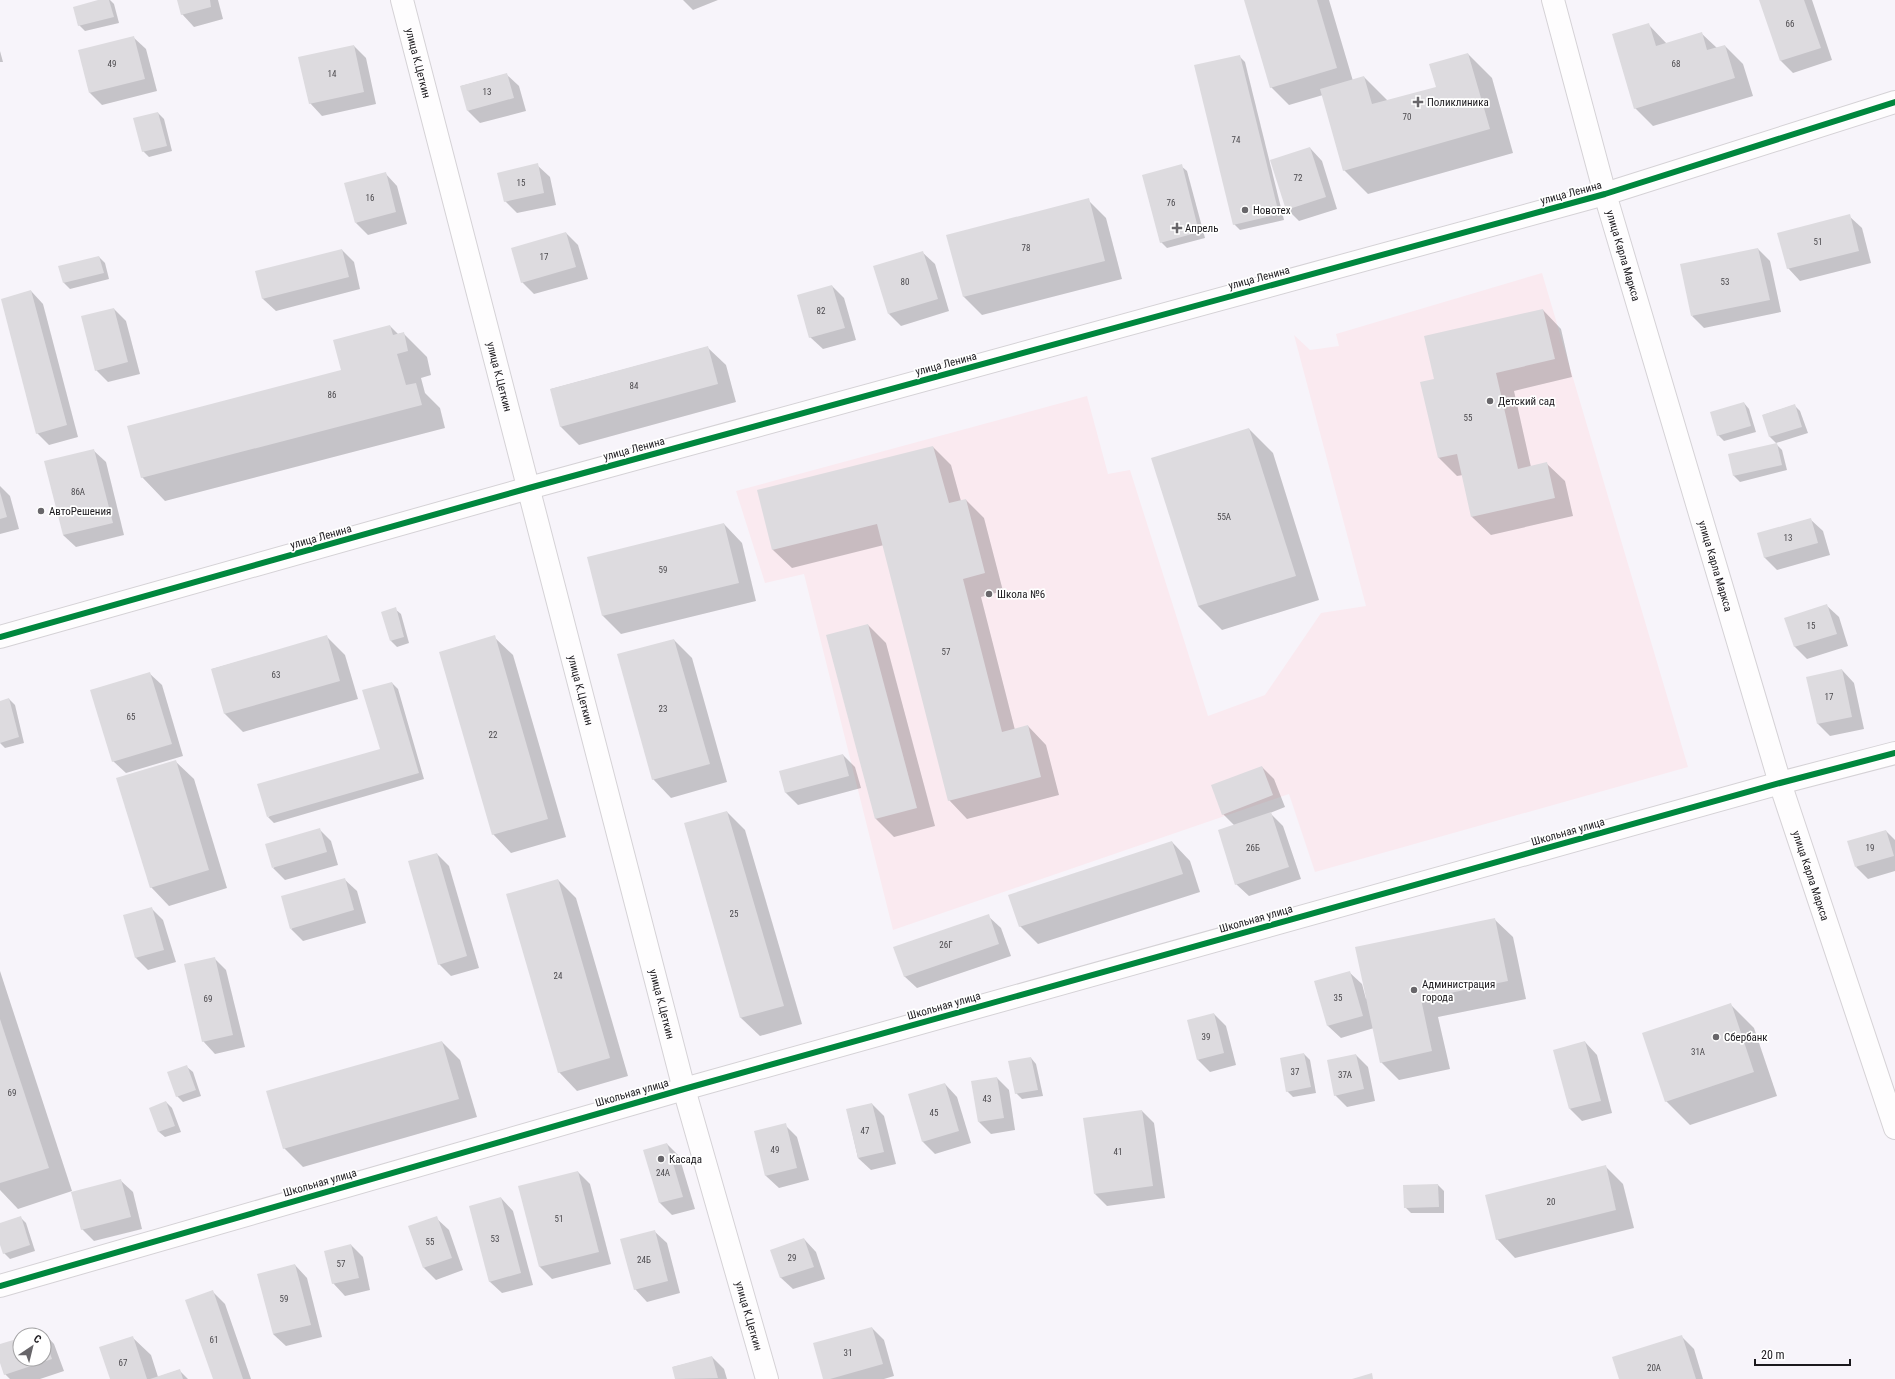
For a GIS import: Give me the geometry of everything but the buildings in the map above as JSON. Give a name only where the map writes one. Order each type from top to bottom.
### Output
[{"type":"street","name":"улица К.Цеткин","points":[[402,0],[684,1089],[767,1379]]},
{"type":"street","name":"улица Карла Маркса","points":[[1553,0],[1605,194],[1780,784],[1895,1128]]},
{"type":"street","name":"улица Ленина","points":[[0,637],[529,488],[1605,194],[1895,102]]},
{"type":"street","name":"Школьная улица","points":[[0,1286],[684,1089],[1895,753]]},
{"type":"shaded area","name":"Школа №6","points":[[1542,273],[1688,767],[1315,872],[1289,794],[893,930],[804,574],[765,583],[736,491],[1087,396],[1108,474],[1130,470],[1208,716],[1265,695],[1321,613],[1366,606],[1294,335],[1310,350],[1339,346],[1336,334]]},
{"type":"cycle path","points":[[0,637],[529,488],[1605,194],[1895,102]]},
{"type":"cycle path","points":[[0,1286],[684,1089],[1780,783],[1895,753]]},
{"type":"place","name":"Поликлиника","points":[[1418,102]]},
{"type":"place","name":"Новотех","points":[[1245,210]]},
{"type":"place","name":"Апрель","points":[[1177,228]]},
{"type":"place","name":"Детский сад","points":[[1490,401]]},
{"type":"place","name":"АвтоРешения","points":[[41,511]]},
{"type":"place","name":"Школа №6","points":[[989,594]]},
{"type":"place","name":"Администрация города","points":[[1414,990]]},
{"type":"place","name":"Сбербанк","points":[[1716,1037]]},
{"type":"place","name":"Касада","points":[[661,1159]]}]
